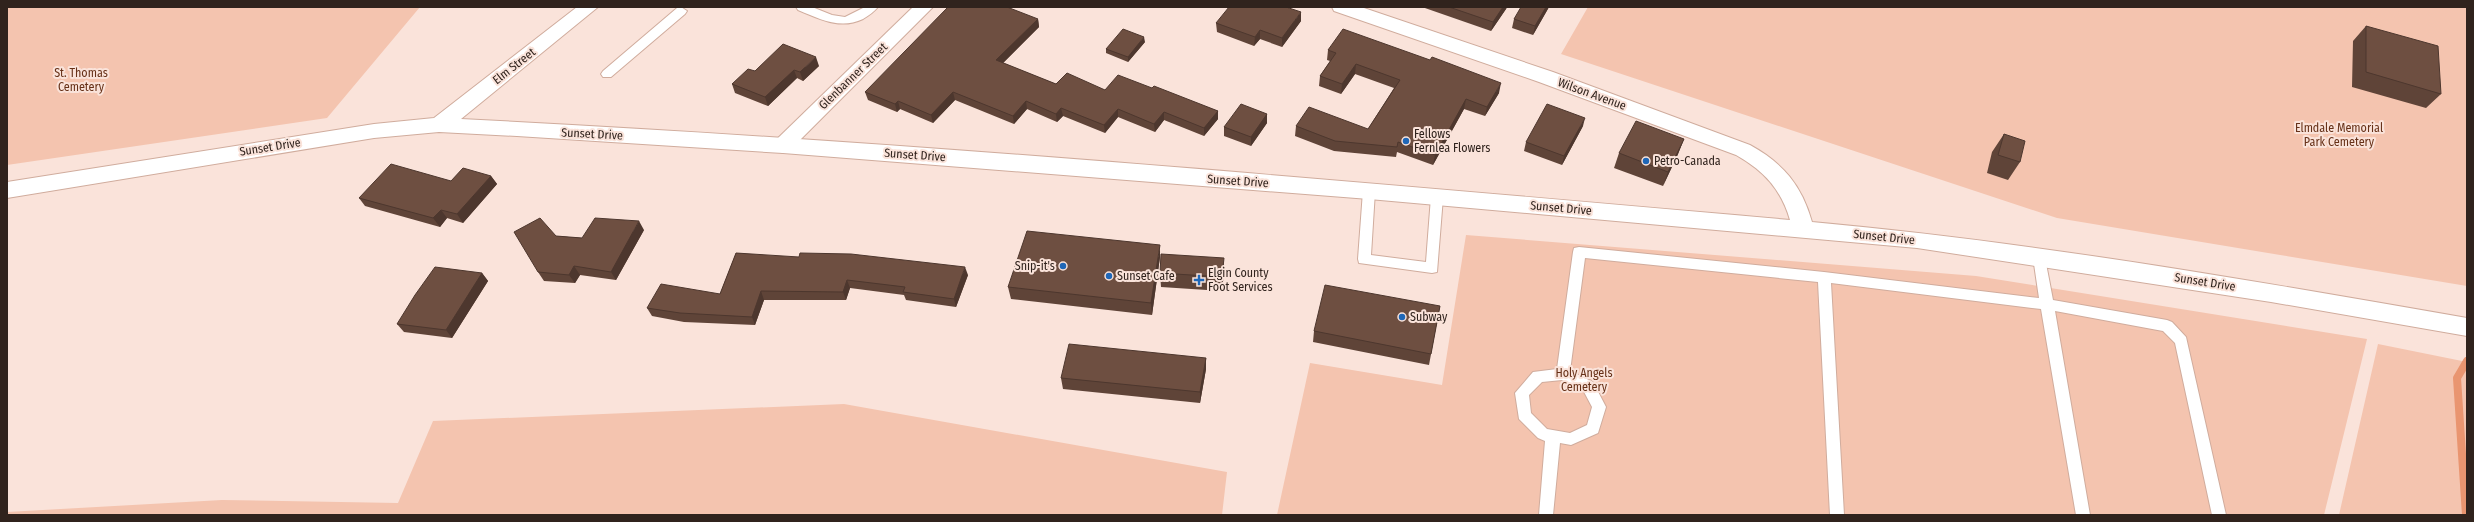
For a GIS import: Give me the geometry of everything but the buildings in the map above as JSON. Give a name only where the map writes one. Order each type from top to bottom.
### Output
[{"type":"main road","name":"Elm Street","points":[[439,125],[589,7]]},
{"type":"main road","name":"Glenbanner Street","points":[[783,145],[924,7]]},
{"type":"main road","name":"Wilson Avenue","points":[[1341,7],[1546,77],[1743,150],[1761,159],[1784,180],[1799,213],[1804,229]]},
{"type":"main road","name":"Sunset Drive","points":[[7,190],[343,135],[439,125],[783,145],[1369,191],[1918,240],[2271,292],[2467,327]]},
{"type":"lane","points":[[802,7],[839,22],[859,18],[872,7]]},
{"type":"lane","points":[[607,74],[680,8]]},
{"type":"lane","points":[[1369,191],[1364,259],[1432,268],[1437,197]]},
{"type":"lane","points":[[1563,374],[1579,252],[1824,277],[2049,305],[2167,326],[2181,341],[2219,515]]},
{"type":"lane","points":[[2039,257],[2049,305],[2083,515]]},
{"type":"lane","points":[[1824,277],[1837,515]]},
{"type":"lane","points":[[1563,374],[1588,386],[1599,407],[1593,429],[1571,439],[1544,434],[1524,415],[1522,392],[1538,376],[1563,374]]},
{"type":"lane","points":[[1546,515],[1553,436]]},
{"type":"green space","name":"St. Thomas Cemetery","points":[[7,7],[420,7],[327,118],[7,165]]},
{"type":"green space","name":"Elmdale Memorial Park Cemetery","points":[[1588,7],[2467,7],[2467,286],[2057,218],[1561,54]]},
{"type":"green space","name":"Holy Angels Cemetery","points":[[1466,235],[1976,276],[2367,339],[2324,515],[1277,515],[1310,363],[1442,385]]},
{"type":"green space","points":[[2378,344],[2467,362],[2467,515],[2339,515]]},
{"type":"green space","points":[[844,404],[1227,472],[1222,515],[7,515],[7,512],[222,500],[398,503],[433,421]]},
{"type":"waterway","points":[[2466,515],[2457,378],[2467,361]]},
{"type":"place","name":"Fellows Fernlea Flowers","points":[[1406,141]]},
{"type":"place","name":"Petro-Canada","points":[[1646,161]]},
{"type":"place","name":"Snip-it's","points":[[1063,266]]},
{"type":"place","name":"Sunset Cafe","points":[[1109,276]]},
{"type":"place","name":"Elgin County Foot Services","points":[[1199,280]]},
{"type":"place","name":"Subway","points":[[1402,317]]}]
